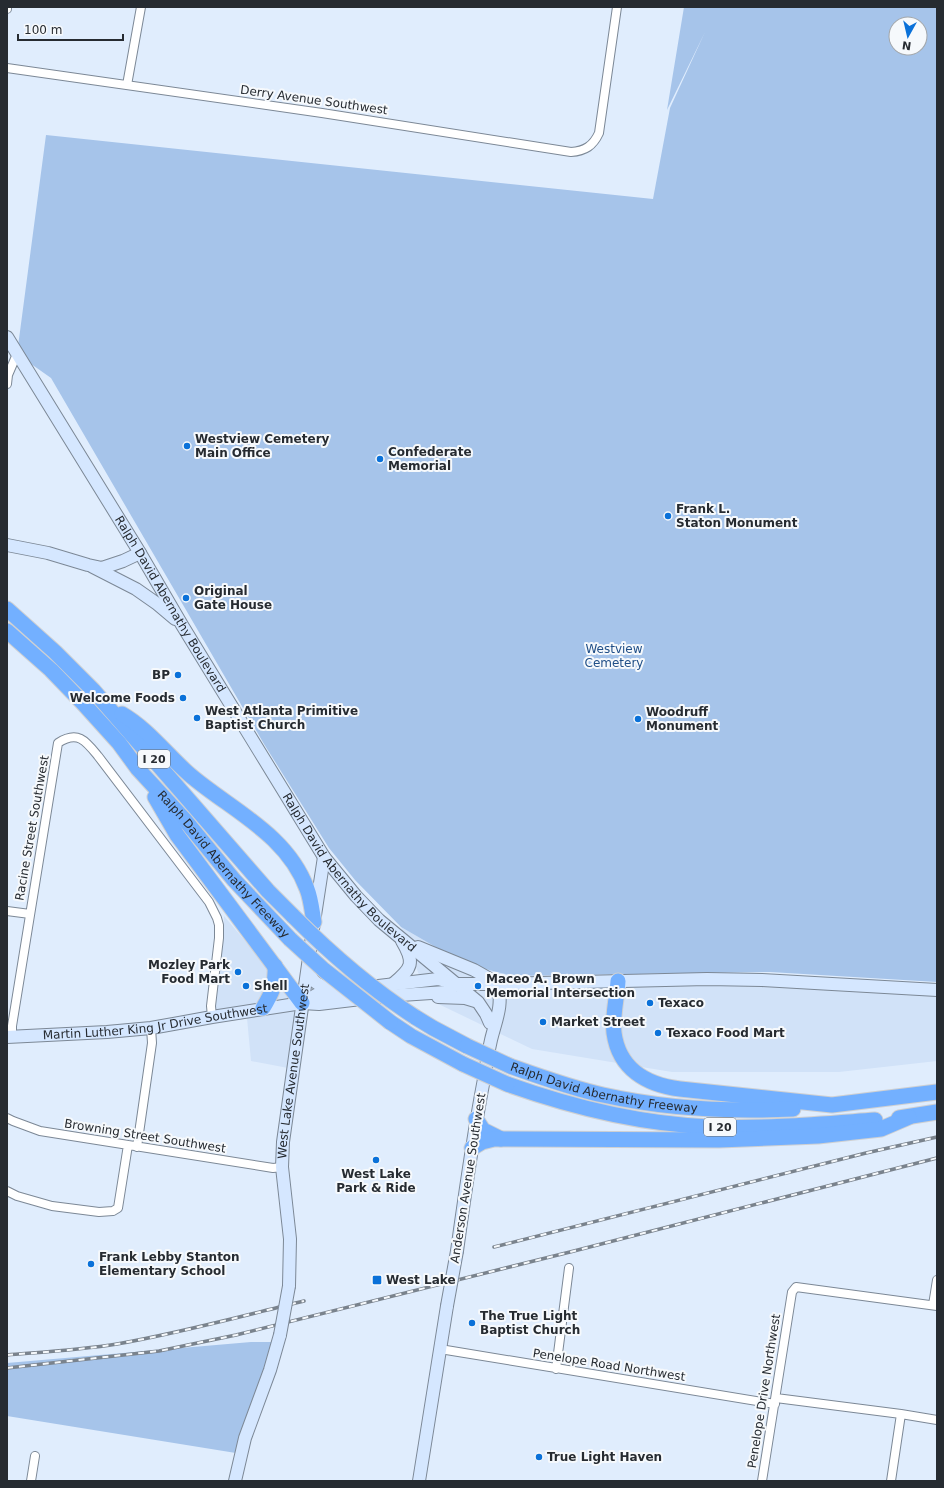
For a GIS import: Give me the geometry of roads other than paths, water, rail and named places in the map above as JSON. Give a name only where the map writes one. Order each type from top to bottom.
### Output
[{"type":"highway","name":"Ralph David Abernathy Freeway","points":[[7,609],[32,630],[73,669],[108,706],[257,879],[331,954],[359,978],[433,1028],[510,1066],[542,1078],[581,1090],[626,1100],[666,1106],[719,1110],[802,1108],[832,1105]]},
{"type":"highway","name":"Ralph David Abernathy Freeway","points":[[7,631],[52,670],[82,702],[184,819],[234,880],[290,939],[324,970],[390,1022],[463,1064],[508,1084],[557,1101],[609,1114],[683,1125],[711,1127],[763,1127],[909,1117],[937,1112]]},
{"type":"highway","points":[[108,706],[135,722],[176,763],[199,783],[274,839],[288,855],[302,877],[308,891],[314,922]]},
{"type":"highway","points":[[138,768],[177,835],[302,1003]]},
{"type":"highway","points":[[263,1008],[273,992],[276,979],[275,966]]},
{"type":"highway","points":[[618,981],[614,1034],[626,1062],[648,1081],[680,1090],[832,1105]]},
{"type":"highway","name":"I 20","points":[[832,1105],[937,1092]]},
{"type":"highway","points":[[472,1148],[488,1140],[502,1139],[719,1140],[804,1137],[881,1129],[909,1117]]},
{"type":"highway","points":[[476,1119],[484,1130],[502,1139]]},
{"type":"main road","name":"Ralph David Abernathy Boulevard","points":[[7,337],[140,552],[182,625],[324,857],[356,896],[379,920],[478,1002],[490,1023]]},
{"type":"main road","points":[[7,545],[48,553],[102,568],[112,566],[140,552]]},
{"type":"main road","points":[[88,565],[136,589],[182,625]]},
{"type":"main road","points":[[150,599],[161,589]]},
{"type":"main road","name":"West Lake Avenue Southwest","points":[[235,1481],[245,1438],[270,1370],[280,1335],[289,1286],[290,1239],[282,1167],[283,1142],[324,857]]},
{"type":"main road","points":[[394,983],[407,972],[410,965],[408,952],[401,939]]},
{"type":"main road","points":[[401,939],[474,970],[498,984]]},
{"type":"main road","points":[[308,968],[310,976],[315,983],[336,992]]},
{"type":"main road","points":[[302,1003],[316,995],[394,983],[438,979],[457,984],[707,979],[762,980],[937,990]]},
{"type":"main road","points":[[302,1003],[319,1004],[386,996],[446,992],[457,984]]},
{"type":"main road","name":"Anderson Avenue Southwest","points":[[491,1040],[490,1023],[492,1003],[498,984]]},
{"type":"main road","name":"Anderson Avenue Southwest","points":[[419,1481],[457,1251],[462,1206],[476,1119],[501,997],[498,984]]},
{"type":"main road","points":[[302,1003],[320,1009],[436,997],[465,998],[478,1002]]},
{"type":"main road","name":"Martin Luther King Jr Drive Southwest","points":[[10,1037],[108,1032],[151,1028],[212,1016],[302,1003]]},
{"type":"street","points":[[127,85],[141,7]]},
{"type":"street","name":"Derry Avenue Southwest","points":[[7,68],[571,152],[580,152],[592,145],[599,133],[617,7]]},
{"type":"street","points":[[7,384],[8,375],[17,354]]},
{"type":"street","name":"Racine Street Southwest","points":[[10,1037],[58,743],[71,737],[78,737],[85,740],[90,746],[209,902],[218,918],[219,938],[211,1006],[212,1016]]},
{"type":"street","points":[[7,911],[30,914]]},
{"type":"street","points":[[137,1147],[152,1043],[151,1028]]},
{"type":"street","name":"Browning Street Southwest","points":[[7,1118],[36,1130],[273,1168],[282,1167]]},
{"type":"street","points":[[7,1191],[17,1196],[52,1206],[99,1212],[113,1211],[118,1208],[128,1145]]},
{"type":"street","points":[[556,1369],[569,1268]]},
{"type":"street","points":[[935,1306],[937,1280]]},
{"type":"street","name":"Penelope Drive Northwest","points":[[762,1481],[776,1401],[792,1292],[796,1287],[800,1286],[935,1306]]},
{"type":"street","name":"Penelope Road Northwest","points":[[440,1349],[556,1369],[776,1401],[901,1414],[937,1420]]},
{"type":"street","points":[[891,1481],[901,1414]]},
{"type":"street","points":[[31,1481],[35,1456]]},
{"type":"railway","points":[[494,1247],[866,1153],[937,1137]]},
{"type":"railway","points":[[7,1368],[159,1351],[236,1335],[570,1252],[937,1158]]},
{"type":"railway","points":[[7,1355],[76,1349],[141,1340],[188,1330],[304,1301]]},
{"type":"place","name":"Westview Cemetery Main Office","points":[[187,446]]},
{"type":"place","name":"Confederate Memorial","points":[[380,459]]},
{"type":"place","name":"Frank L. Staton Monument","points":[[668,516]]},
{"type":"place","name":"Original Gate House","points":[[186,598]]},
{"type":"place","name":"BP","points":[[178,675]]},
{"type":"place","name":"Welcome Foods","points":[[183,698]]},
{"type":"place","name":"West Atlanta Primitive Baptist Church","points":[[197,718]]},
{"type":"place","name":"Woodruff Monument","points":[[638,719]]},
{"type":"place","name":"Mozley Park Food Mart","points":[[238,972]]},
{"type":"place","name":"Shell","points":[[246,986]]},
{"type":"place","name":"Maceo A. Brown Memorial Intersection","points":[[478,986]]},
{"type":"place","name":"Texaco","points":[[650,1003]]},
{"type":"place","name":"Market Street","points":[[543,1022]]},
{"type":"place","name":"Texaco Food Mart","points":[[658,1033]]},
{"type":"place","name":"West Lake Park & Ride","points":[[376,1160]]},
{"type":"place","name":"Frank Lebby Stanton Elementary School","points":[[91,1264]]},
{"type":"place","name":"West Lake","points":[[377,1280]]},
{"type":"place","name":"The True Light Baptist Church","points":[[472,1323]]},
{"type":"place","name":"True Light Haven","points":[[539,1457]]},
{"type":"park label","name":"Westview Cemetery","points":[[614,656]]}]
